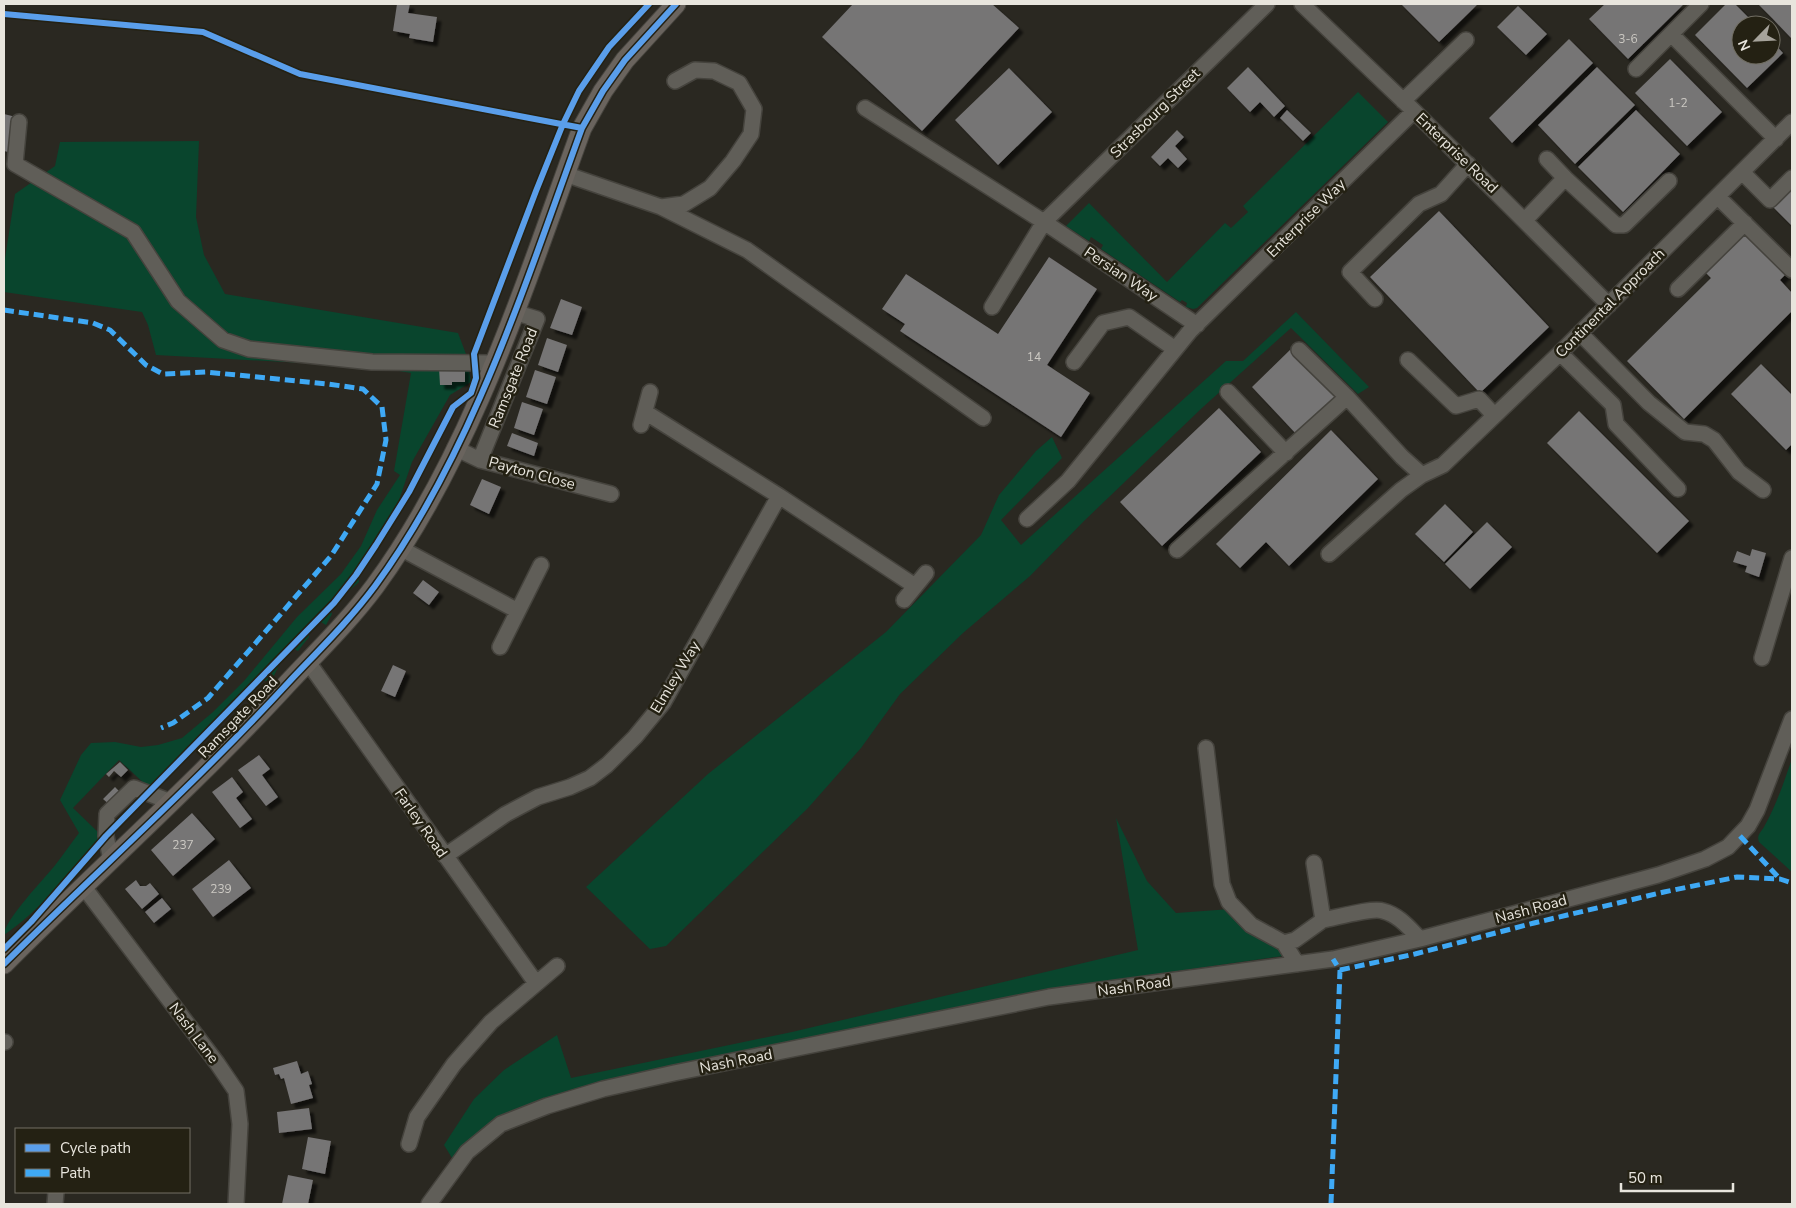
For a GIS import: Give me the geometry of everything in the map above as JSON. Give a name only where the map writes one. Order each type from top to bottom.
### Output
[{"type":"main road","name":"Ramsgate Road","points":[[4,964],[260,713],[375,586],[428,502],[485,385],[582,128],[603,91],[625,60],[676,4]]},
{"type":"street","name":"Strasbourg Street","points":[[992,307],[1044,222],[1266,4]]},
{"type":"street","name":"Enterprise Road","points":[[1302,4],[1468,164],[1609,304]]},
{"type":"street","points":[[1636,69],[1701,4]]},
{"type":"street","points":[[1671,34],[1776,138]]},
{"type":"street","name":"Enterprise Way","points":[[1027,519],[1068,481],[1190,331],[1408,106],[1466,40]]},
{"type":"street","points":[[661,207],[684,204],[710,188],[738,155],[751,134],[754,109],[739,83],[714,71],[695,70],[675,81]]},
{"type":"street","name":"Persian Way","points":[[865,108],[1044,222],[1197,325]]},
{"type":"street","points":[[19,122],[15,164],[133,232],[178,301],[223,340],[249,349],[372,362],[494,363]]},
{"type":"street","name":"Continental Approach","points":[[1329,554],[1401,490],[1422,475],[1443,465],[1560,353],[1792,122]]},
{"type":"street","points":[[1547,159],[1616,225],[1624,225],[1669,181]]},
{"type":"street","points":[[1375,298],[1350,272],[1419,204],[1441,194],[1468,164]]},
{"type":"street","points":[[1742,172],[1770,200],[1792,178]]},
{"type":"street","points":[[565,174],[661,207],[747,250],[983,418]]},
{"type":"street","points":[[1525,220],[1565,178]]},
{"type":"street","points":[[1718,197],[1792,270]]},
{"type":"street","points":[[1678,289],[1745,223]]},
{"type":"street","name":"Ramsgate Road","points":[[480,460],[537,320],[514,312]]},
{"type":"street","points":[[1074,362],[1103,323],[1129,318],[1175,349]]},
{"type":"street","points":[[1580,333],[1649,403],[1685,432],[1704,434],[1714,440],[1738,472],[1763,490]]},
{"type":"street","points":[[1299,350],[1347,397],[1402,457],[1422,475]]},
{"type":"street","points":[[1560,353],[1613,405],[1616,424],[1678,489]]},
{"type":"street","points":[[1408,360],[1456,406],[1479,399],[1494,415]]},
{"type":"street","points":[[650,392],[643,418],[779,496],[915,586]]},
{"type":"street","points":[[1228,392],[1286,453]]},
{"type":"street","points":[[1177,550],[1347,397]]},
{"type":"street","name":"Payton Close","points":[[455,448],[480,460],[611,494]]},
{"type":"street","name":"Elmley Way","points":[[445,856],[506,814],[538,797],[590,778],[607,765],[635,737],[663,703],[779,496]]},
{"type":"street","points":[[400,548],[518,611]]},
{"type":"street","points":[[1762,658],[1792,558]]},
{"type":"street","points":[[500,647],[541,564]]},
{"type":"street","points":[[904,600],[926,573]]},
{"type":"street","name":"Farley Road","points":[[308,662],[536,983]]},
{"type":"street","name":"Nash Road","points":[[429,1204],[467,1152],[502,1124],[548,1106],[603,1089],[1049,997],[1333,959],[1658,875],[1705,859],[1722,850],[1740,836],[1748,826],[1757,810],[1792,719]]},
{"type":"street","points":[[1206,748],[1222,884],[1230,902],[1251,925],[1284,943],[1297,964]]},
{"type":"street","points":[[111,860],[106,836],[107,814],[134,788],[171,802]]},
{"type":"street","points":[[1314,863],[1322,920]]},
{"type":"street","name":"Nash Lane","points":[[83,886],[217,1063],[236,1091],[240,1124],[236,1204]]},
{"type":"street","points":[[1284,943],[1294,940],[1322,920],[1382,910],[1403,921],[1420,938]]},
{"type":"street","points":[[409,1144],[417,1117],[454,1064],[491,1022],[557,966]]},
{"type":"green space","points":[[1358,92],[1388,122],[1197,308],[1186,307],[1187,303],[1182,300],[1180,302],[1101,249],[1103,245],[1091,237],[1089,241],[1066,226],[1089,203],[1167,282],[1225,223],[1231,228],[1248,212],[1243,206]]},
{"type":"green space","points":[[199,141],[196,217],[204,255],[225,294],[458,333],[466,354],[438,364],[467,360],[471,382],[450,395],[412,462],[398,503],[357,567],[359,582],[350,590],[342,587],[328,605],[332,614],[326,625],[314,618],[309,626],[309,637],[298,651],[288,646],[272,680],[255,682],[207,736],[148,787],[119,760],[73,808],[101,835],[68,876],[44,901],[4,935],[6,928],[26,899],[79,833],[60,800],[81,755],[91,743],[115,742],[141,747],[158,745],[182,738],[213,712],[244,681],[297,617],[341,574],[361,546],[377,510],[400,475],[394,471],[411,373],[375,367],[156,355],[148,325],[142,312],[4,292],[4,265],[15,194],[55,166],[60,142]]},
{"type":"green space","points":[[1296,312],[1369,387],[1358,394],[1291,328],[1203,407],[1084,521],[1030,576],[963,633],[900,694],[861,748],[808,808],[666,946],[650,949],[586,887],[708,774],[886,632],[981,535],[999,495],[1036,451],[1052,437],[1062,458],[1001,520],[1021,545],[1226,361],[1243,361]]},
{"type":"green space","points":[[1792,759],[1792,872],[1759,842],[1758,837],[1773,809]]},
{"type":"green space","points":[[1116,818],[1147,881],[1176,913],[1231,909],[1261,927],[1283,956],[1037,991],[825,1038],[686,1063],[570,1090],[501,1117],[452,1158],[444,1145],[474,1099],[504,1070],[557,1035],[571,1078],[792,1032],[1138,950]]},
{"type":"building","points":[[397,4],[410,4],[408,13],[437,17],[433,42],[409,38],[410,34],[393,31]]},
{"type":"building","points":[[853,4],[992,4],[1019,28],[922,131],[822,37]]},
{"type":"building","points":[[1401,4],[1478,4],[1439,42]]},
{"type":"building","points":[[1605,4],[1684,4],[1628,59],[1589,19]]},
{"type":"building","points":[[1726,4],[1735,4],[1746,15],[1731,15],[1731,65],[1771,65],[1747,88],[1695,35]]},
{"type":"building","points":[[1758,4],[1792,4],[1792,39],[1781,27],[1781,15],[1769,15]]},
{"type":"building","points":[[1518,6],[1547,34],[1526,55],[1497,27]]},
{"type":"building","points":[[1569,39],[1593,63],[1512,143],[1489,118]]},
{"type":"building","points":[[1670,59],[1722,112],[1687,146],[1635,93]]},
{"type":"building","points":[[1248,67],[1285,106],[1274,117],[1260,102],[1250,112],[1227,88]]},
{"type":"building","points":[[1597,67],[1635,105],[1575,164],[1538,125]]},
{"type":"building","points":[[1009,68],[1052,112],[998,165],[955,120]]},
{"type":"building","points":[[1287,110],[1311,133],[1303,141],[1280,118]]},
{"type":"building","points":[[1636,110],[1680,154],[1623,212],[1578,167]]},
{"type":"building","points":[[4,114],[16,117],[8,152],[4,151]]},
{"type":"building","points":[[1177,130],[1184,137],[1175,146],[1187,159],[1178,168],[1168,158],[1160,166],[1151,157]]},
{"type":"building","points":[[1792,186],[1792,226],[1772,206]]},
{"type":"building","points":[[1439,211],[1549,327],[1480,393],[1370,277]]},
{"type":"building","points":[[1744,231],[1788,272],[1780,280],[1792,293],[1792,311],[1684,419],[1627,361],[1711,278],[1704,271]]},
{"type":"building","points":[[1049,257],[1097,289],[1047,365],[1090,393],[1061,437],[900,331],[905,324],[882,309],[906,274],[998,334]]},
{"type":"building","points":[[561,299],[582,307],[572,335],[550,328]]},
{"type":"building","points":[[547,338],[567,345],[558,372],[538,365]]},
{"type":"building","points":[[1292,348],[1339,398],[1299,437],[1252,387]]},
{"type":"building","points":[[1761,364],[1792,395],[1792,444],[1786,450],[1731,394]]},
{"type":"building","points":[[465,367],[465,382],[452,382],[452,385],[440,385],[439,368]]},
{"type":"building","points":[[535,370],[556,377],[547,404],[526,397]]},
{"type":"building","points":[[522,402],[543,409],[534,435],[514,428]]},
{"type":"building","points":[[1219,408],[1261,452],[1162,546],[1120,502]]},
{"type":"building","points":[[1579,411],[1689,521],[1657,553],[1547,443]]},
{"type":"building","points":[[1331,430],[1378,479],[1289,566],[1266,542],[1240,568],[1216,544]]},
{"type":"building","points":[[512,433],[538,443],[534,456],[507,446]]},
{"type":"building","points":[[482,479],[501,487],[489,514],[470,505]]},
{"type":"building","points":[[1445,504],[1473,532],[1444,562],[1415,534]]},
{"type":"building","points":[[1487,522],[1512,547],[1470,589],[1445,564]]},
{"type":"building","points":[[1752,549],[1766,553],[1759,577],[1745,572],[1747,566],[1733,562],[1737,551],[1750,556]]},
{"type":"building","points":[[423,580],[439,592],[429,605],[413,593]]},
{"type":"building","points":[[393,665],[406,671],[395,697],[381,691]]},
{"type":"building","points":[[259,755],[270,769],[262,775],[278,797],[266,806],[238,770]]},
{"type":"building","points":[[120,762],[128,770],[121,777],[114,771],[109,777],[106,774]]},
{"type":"building","points":[[232,777],[243,792],[236,798],[252,819],[240,828],[212,792]]},
{"type":"building","points":[[115,787],[122,794],[111,806],[103,799]]},
{"type":"building","points":[[192,813],[215,839],[173,876],[151,850]]},
{"type":"building","points":[[229,860],[251,888],[213,917],[192,889]]},
{"type":"building","points":[[136,880],[140,886],[146,886],[150,883],[159,894],[142,909],[125,889]]},
{"type":"building","points":[[162,898],[171,909],[154,923],[145,912]]},
{"type":"building","points":[[297,1061],[301,1074],[308,1071],[312,1084],[309,1085],[313,1098],[291,1104],[284,1078],[281,1079],[279,1074],[275,1075],[273,1068]]},
{"type":"building","points":[[309,1108],[312,1129],[279,1133],[277,1112]]},
{"type":"building","points":[[308,1137],[331,1141],[325,1174],[302,1169]]},
{"type":"building","points":[[288,1175],[313,1180],[308,1204],[282,1204]]},
{"type":"marked path","points":[[4,310],[93,323],[110,330],[146,365],[163,374],[206,372],[363,389],[382,407],[386,440],[377,484],[331,556],[208,698],[173,723],[161,728]]},
{"type":"marked path","points":[[1740,836],[1780,879]]},
{"type":"marked path","points":[[1340,970],[1415,954],[1664,892],[1737,877],[1780,879],[1792,883]]},
{"type":"marked path","points":[[1331,1204],[1340,970],[1333,959]]},
{"type":"cycle path","points":[[4,949],[31,922],[106,836],[334,603],[356,575],[409,492],[453,407],[471,393],[476,378],[474,354],[536,191],[563,124],[579,91],[609,47],[649,4]]},
{"type":"cycle path","points":[[4,964],[219,755],[333,636],[375,586],[409,535],[440,480],[468,423],[494,365],[540,246],[582,128],[603,91],[625,60],[676,4]]},
{"type":"cycle path","points":[[4,14],[203,32],[300,74],[582,128]]}]
